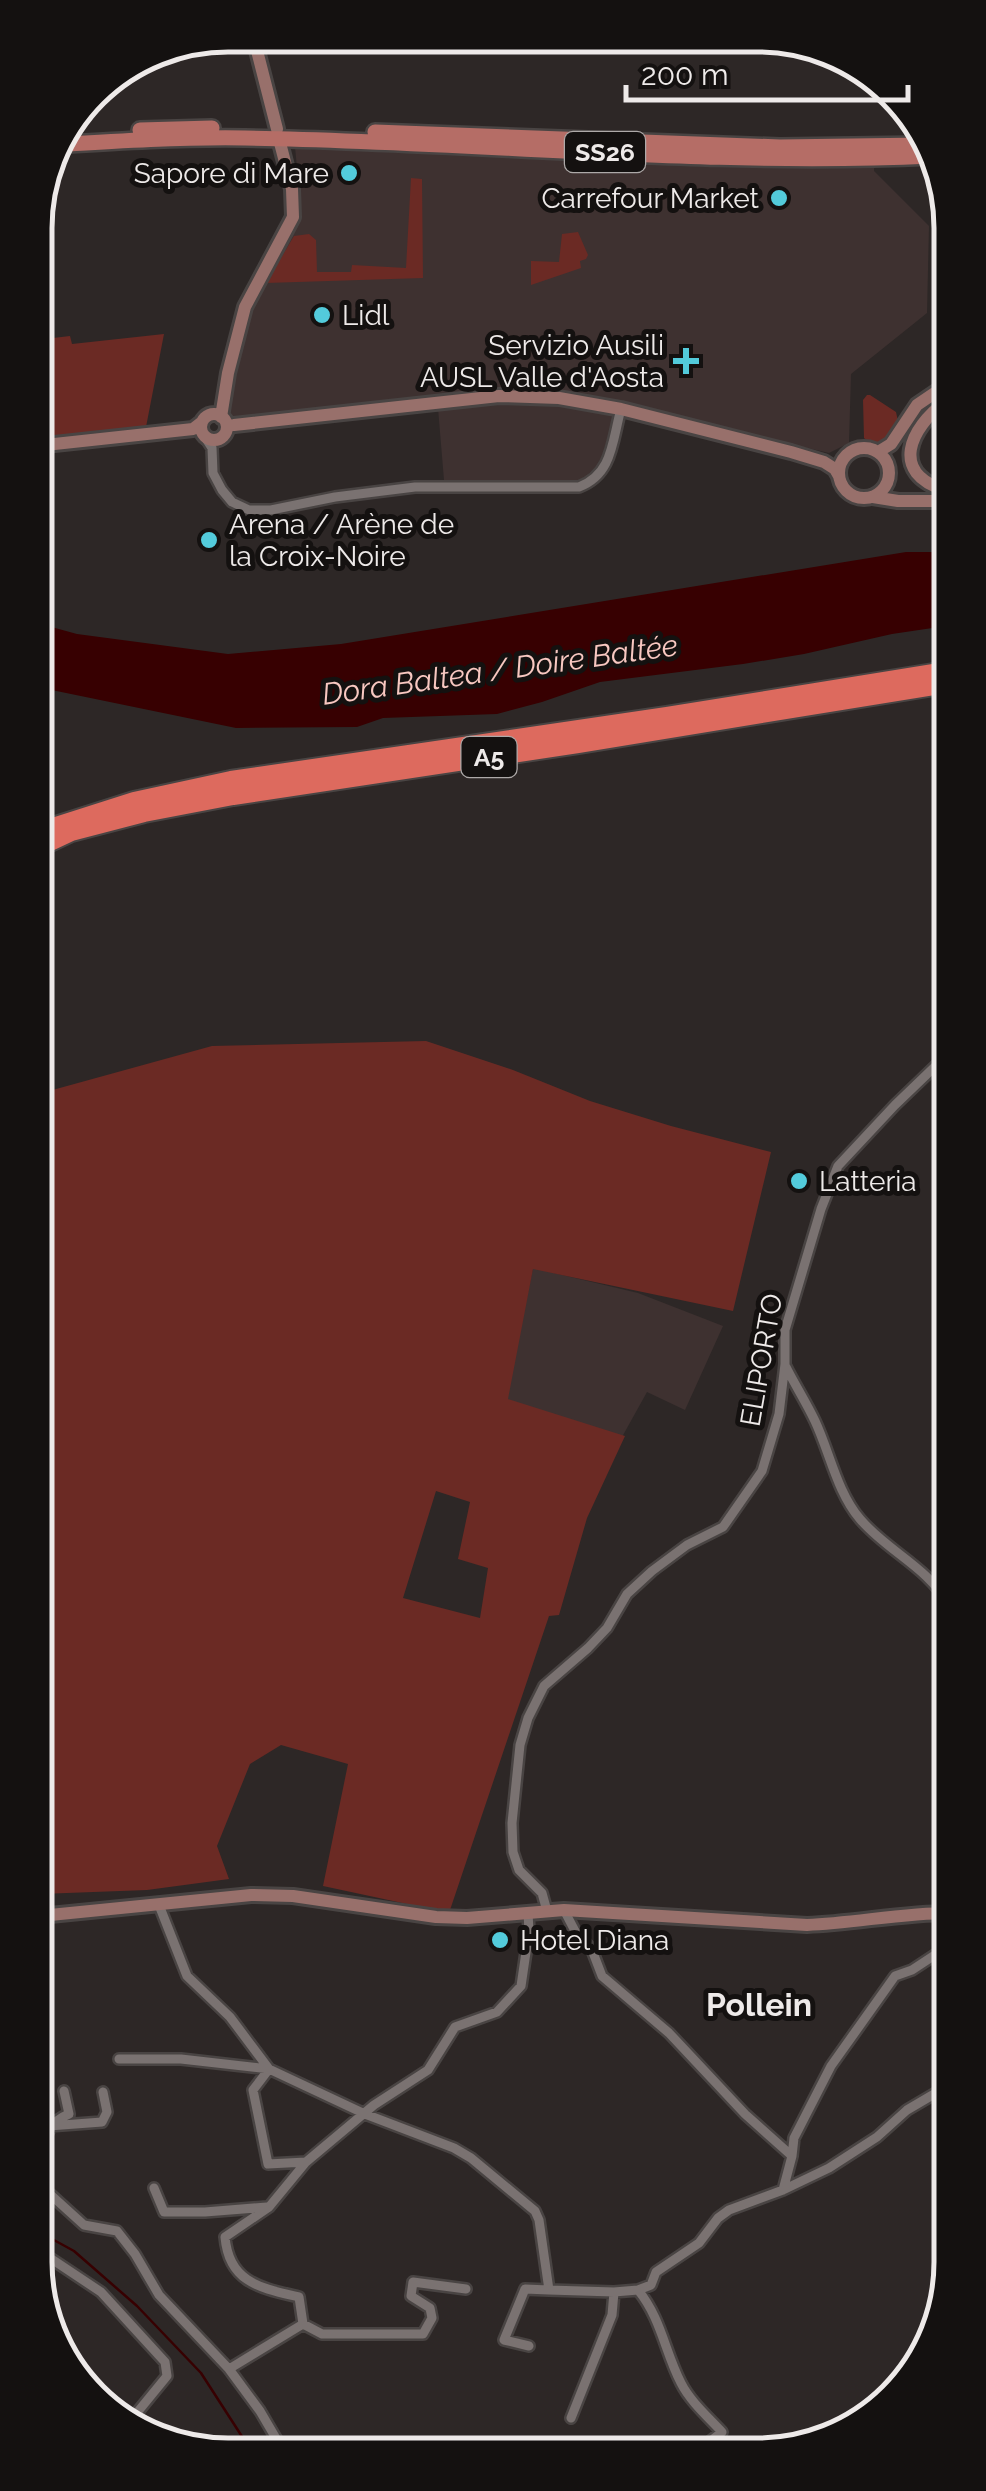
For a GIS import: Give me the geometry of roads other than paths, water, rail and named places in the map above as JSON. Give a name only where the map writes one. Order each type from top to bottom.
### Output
[{"type":"highway","name":"A5","points":[[53,827],[134,801],[231,780],[934,673]]},
{"type":"highway","name":"A5","points":[[53,841],[144,813],[234,796],[934,686]]},
{"type":"main road","name":"SS26","points":[[80,134],[177,128],[711,156],[917,157]]},
{"type":"main road","name":"SS26","points":[[278,134],[780,146],[912,145]]},
{"type":"main road","points":[[74,145],[278,134]]},
{"type":"street","points":[[257,52],[292,190],[292,218],[245,307],[214,427],[213,473],[232,502],[249,510],[271,510],[416,487],[580,488],[602,472],[621,409]]},
{"type":"street","points":[[878,452],[892,444],[917,405],[934,394]]},
{"type":"street","points":[[53,444],[499,396],[559,398],[621,409],[824,462],[837,462],[857,449],[868,448],[885,460],[894,487],[906,494],[934,495]]},
{"type":"street","points":[[873,497],[884,489],[892,456],[912,425],[934,404]]},
{"type":"street","points":[[934,410],[916,432],[910,451],[915,470],[934,487]]},
{"type":"street","points":[[839,476],[844,458]]},
{"type":"street","points":[[824,462],[835,469],[845,490],[858,498],[898,501],[934,497]]},
{"type":"street","name":"ELIPORTO","points":[[547,1911],[542,1893],[519,1870],[513,1852],[520,1745],[528,1718],[544,1686],[607,1628],[627,1594],[687,1545],[723,1527],[762,1471],[779,1414],[785,1330],[838,1166],[934,1068]]},
{"type":"street","points":[[785,1364],[816,1422],[853,1509],[933,1582]]},
{"type":"street","points":[[52,1915],[251,1896],[293,1896],[466,1918],[564,1910],[807,1925],[933,1913]]},
{"type":"street","points":[[159,1905],[187,1976],[230,2017],[269,2069]]},
{"type":"street","points":[[564,1910],[575,1931],[592,1950],[602,1976],[669,2033],[744,2114],[792,2156]]},
{"type":"street","points":[[303,2324],[299,2297],[244,2279],[226,2255],[225,2238],[269,2206],[306,2162],[374,2105],[428,2070],[455,2027],[497,2012],[521,1986],[528,1912]]},
{"type":"street","points":[[783,2190],[794,2138],[831,2066],[894,1976],[933,1957]]},
{"type":"street","points":[[119,2059],[181,2059],[269,2069],[366,2114],[454,2148],[535,2211],[549,2290]]},
{"type":"street","points":[[269,2069],[252,2090],[268,2164],[306,2162]]},
{"type":"street","points":[[52,2123],[69,2114],[64,2092]]},
{"type":"street","points":[[52,2126],[102,2122],[107,2112],[103,2092]]},
{"type":"street","points":[[528,2346],[504,2340],[525,2289],[614,2292],[638,2290],[651,2284],[656,2272],[699,2243],[728,2210],[828,2168],[933,2095]]},
{"type":"street","points":[[154,2188],[164,2212],[269,2206]]},
{"type":"street","points":[[52,2196],[84,2225],[117,2231],[158,2295],[229,2369],[276,2438]]},
{"type":"street","points":[[52,2259],[102,2292],[165,2362],[167,2376],[137,2412]]},
{"type":"street","points":[[303,2324],[322,2334],[423,2334],[432,2318],[430,2308],[411,2296],[414,2282],[466,2289]]},
{"type":"street","points":[[638,2290],[657,2320],[681,2384],[722,2432],[715,2438]]},
{"type":"street","points":[[572,2418],[612,2315],[614,2292]]},
{"type":"street","points":[[229,2369],[303,2324]]},
{"type":"water","name":"Dora Baltea / Doire Baltée","points":[[906,552],[934,552],[934,628],[743,664],[600,682],[497,714],[383,718],[357,727],[236,728],[53,690],[53,627],[228,654],[341,644]]},
{"type":"waterway","points":[[52,2239],[74,2251],[137,2306],[201,2373],[243,2438]]},
{"type":"place","name":"Sapore di Mare","points":[[349,173]]},
{"type":"place","name":"Carrefour Market","points":[[779,198]]},
{"type":"place","name":"Lidl","points":[[322,315]]},
{"type":"place","name":"Servizio Ausili AUSL Valle d'Aosta","points":[[686,361]]},
{"type":"place","name":"Arena / Arène de la Croix-Noire","points":[[209,540]]},
{"type":"place","name":"Latteria","points":[[799,1181]]},
{"type":"place","name":"Hotel Diana","points":[[500,1940]]},
{"type":"district","name":"Pollein","points":[[759,2005]]}]
